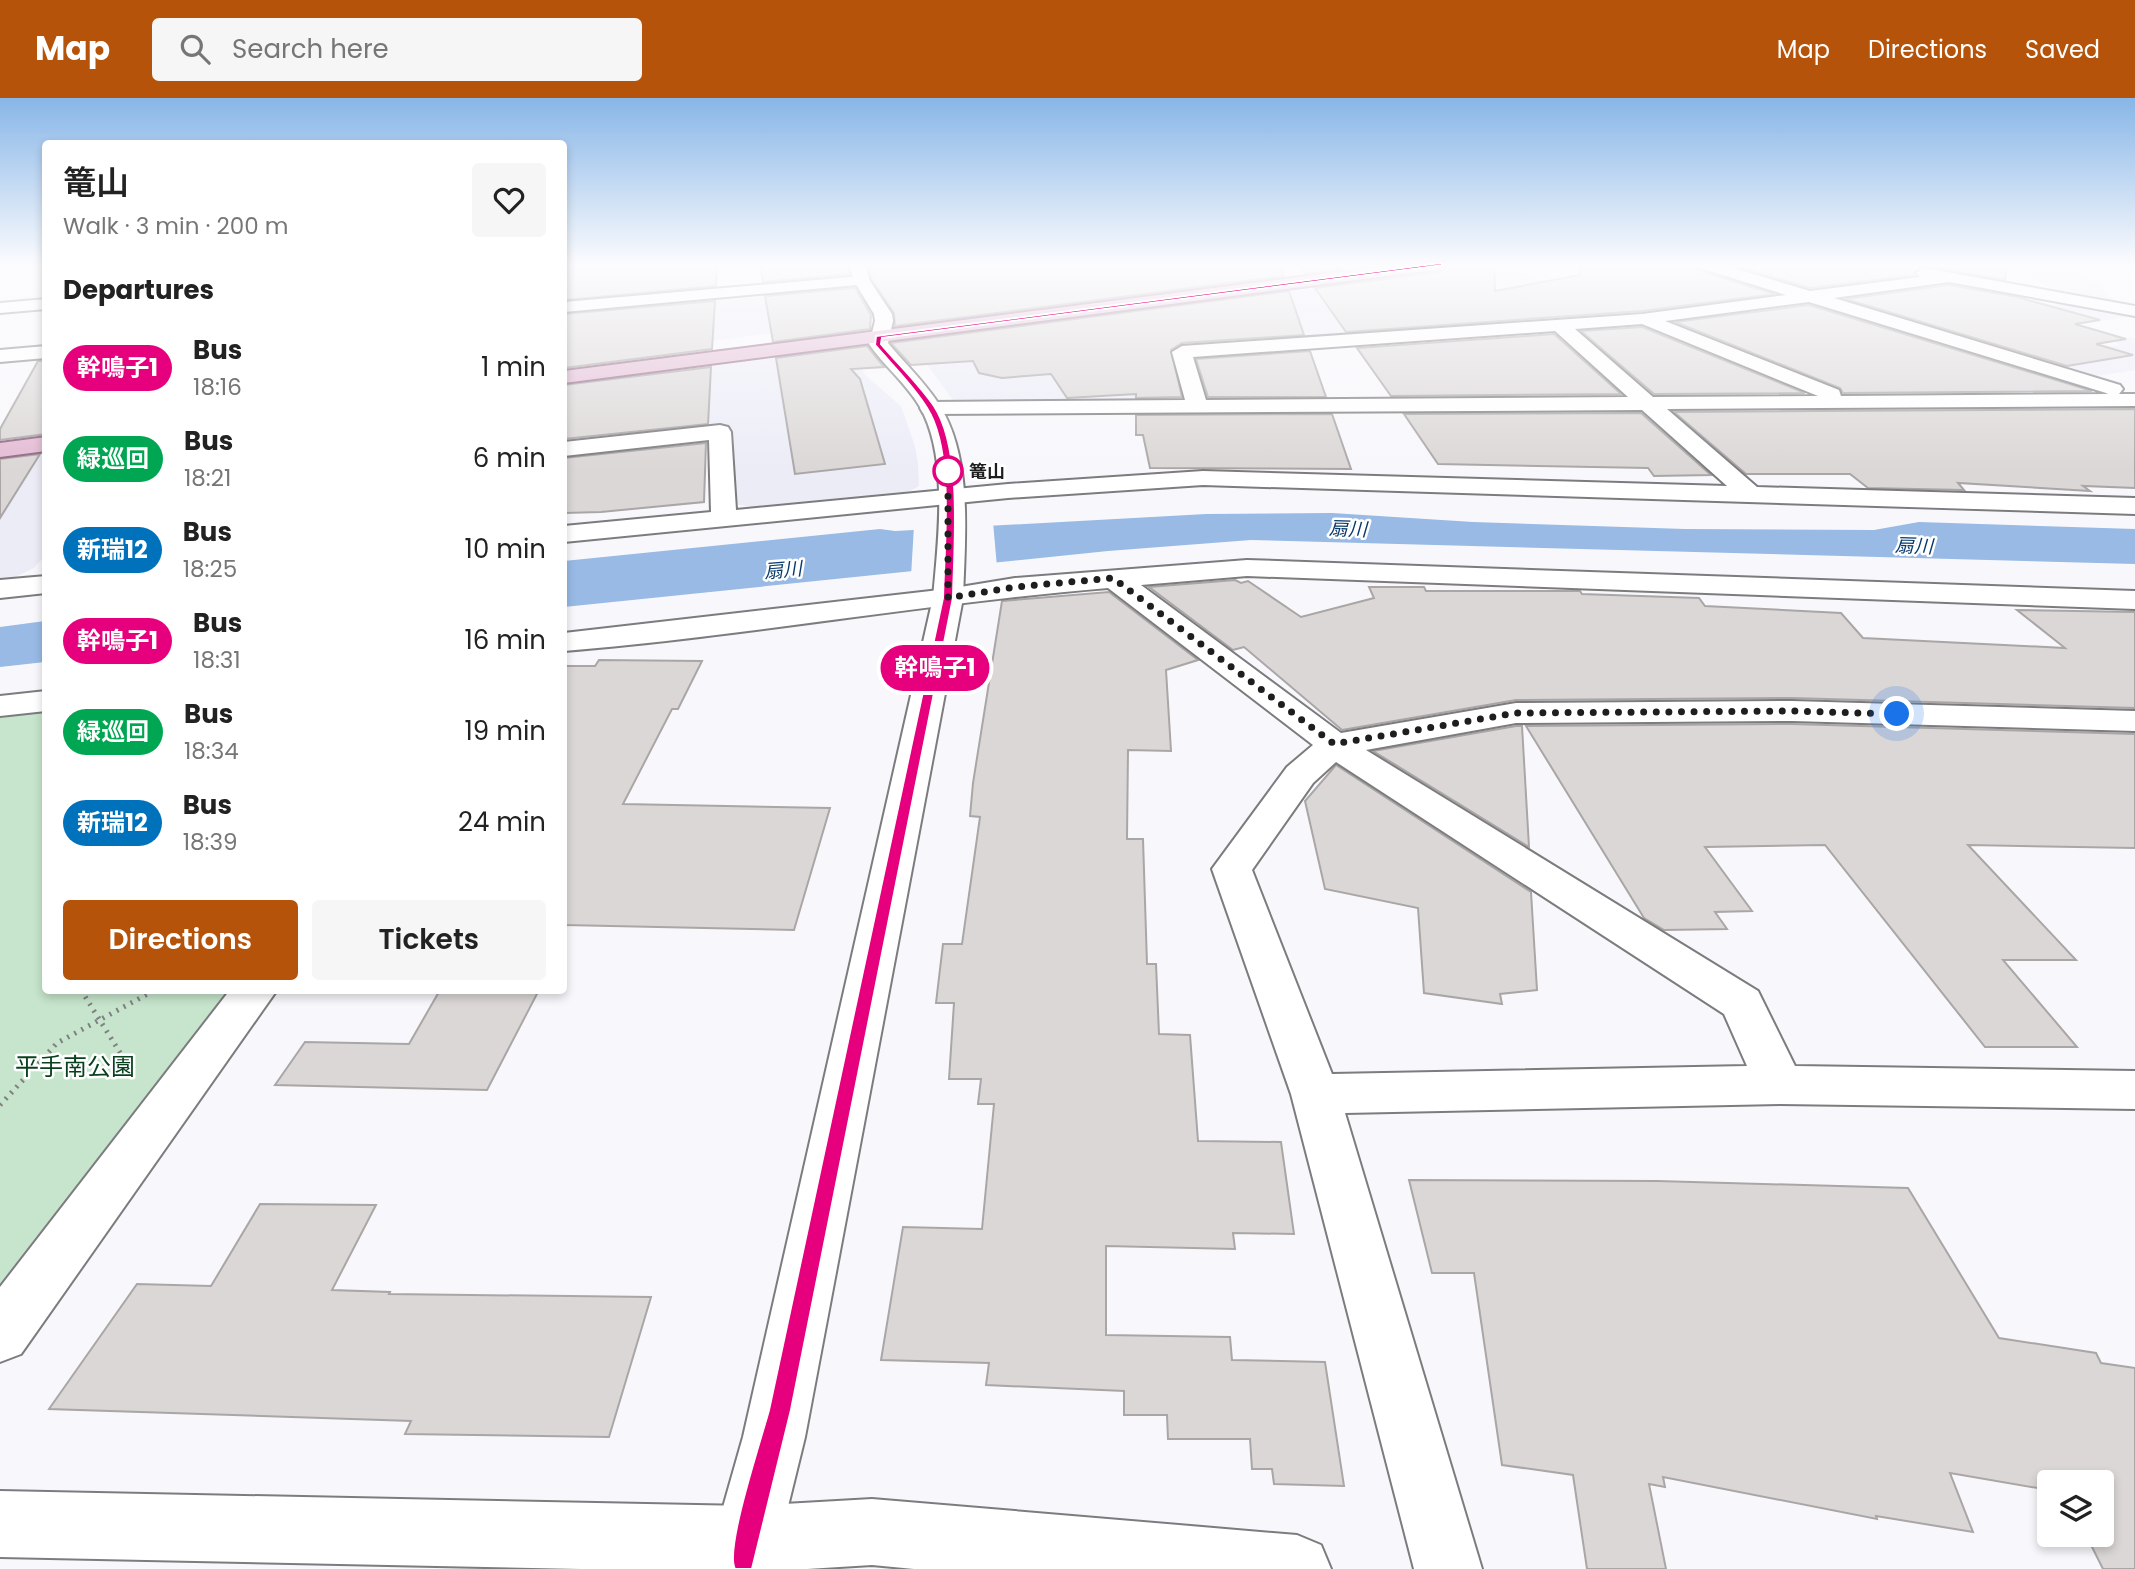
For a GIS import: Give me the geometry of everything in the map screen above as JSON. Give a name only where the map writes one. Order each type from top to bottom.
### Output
[{"type":"main road","points":[[567,368],[875,333]]},
{"type":"main road","points":[[567,377],[876,333]]},
{"type":"main road","points":[[0,439],[42,434]]},
{"type":"main road","points":[[0,450],[42,445]]},
{"type":"street","points":[[745,1554],[774,1437],[949,583],[950,506],[946,453],[931,408],[878,344],[881,333]]},
{"type":"street","points":[[1197,406],[1182,352],[1452,333]]},
{"type":"street","points":[[1568,333],[1750,494]]},
{"type":"street","points":[[1679,333],[1850,401]]},
{"type":"street","points":[[1925,333],[2135,398]]},
{"type":"street","points":[[0,356],[42,352]]},
{"type":"street","points":[[931,408],[2135,398]]},
{"type":"street","points":[[567,449],[720,432],[724,519]]},
{"type":"street","points":[[567,534],[724,519],[950,506],[1203,478],[2135,506]]},
{"type":"street","points":[[567,642],[949,583],[1015,587],[1247,568],[2135,600]]},
{"type":"street","points":[[1113,578],[1334,744],[1742,1003],[1780,1085]]},
{"type":"street","points":[[0,706],[42,701]]},
{"type":"street","points":[[1448,1569],[1315,1094],[1233,869],[1300,775],[1334,744],[1516,713],[1792,711],[2135,721]]},
{"type":"street","points":[[0,1334],[252,994]]},
{"type":"street","points":[[1315,1094],[1780,1085],[2135,1090]]},
{"type":"street","points":[[0,1524],[745,1554],[872,1532],[1297,1569]]},
{"type":"path","points":[[84,994],[129,1067],[121,1078]]},
{"type":"path","points":[[0,1105],[57,1043],[148,994]]},
{"type":"shaded area","points":[[622,333],[777,333],[630,351]]},
{"type":"shaded area","points":[[964,333],[1409,333],[1168,349],[1183,397],[1169,401],[960,402],[952,399],[913,345],[923,338]]},
{"type":"shaded area","points":[[2108,337],[2135,338],[2135,370],[2095,376],[2037,358],[2120,345]]},
{"type":"shaded area","points":[[833,350],[855,353],[864,374],[901,406],[915,446],[919,486],[903,495],[751,507],[734,504],[728,427],[567,445],[567,386]]},
{"type":"shaded area","points":[[42,453],[42,559],[34,568],[11,579],[0,580],[0,459]]},
{"type":"green space","name":"平手南公園","points":[[42,705],[42,994],[229,994],[0,1289],[0,710]]},
{"type":"water","name":"扇川","points":[[1332,513],[1473,522],[1685,529],[1874,530],[1919,522],[2135,529],[2135,564],[1251,540],[1108,551],[567,607],[567,561],[880,529],[895,531],[1206,514]]},
{"type":"water","points":[[42,621],[42,662],[0,667],[0,627]]},
{"type":"pier","points":[[993,522],[997,567],[911,576],[914,526]]},
{"type":"building","points":[[567,333],[713,333],[712,349],[567,368]]},
{"type":"building","points":[[771,333],[843,333],[773,342]]},
{"type":"building","points":[[970,333],[1303,333],[1304,335],[1182,343],[1171,350],[1182,397],[1136,398],[1136,394],[1067,398],[1051,374],[1002,378],[979,373],[973,361],[911,365],[891,343]]},
{"type":"building","points":[[1583,333],[1656,333],[1805,393],[1654,394]]},
{"type":"building","points":[[1702,333],[1900,333],[2092,391],[1843,393],[1840,388]]},
{"type":"building","points":[[1957,333],[2104,333],[2126,339],[2096,344],[2133,355],[2067,366]]},
{"type":"building","points":[[1554,334],[1621,394],[1391,396],[1357,348]]},
{"type":"building","points":[[867,346],[884,367],[851,369],[860,379],[885,464],[795,474],[776,358]]},
{"type":"building","points":[[1310,351],[1326,397],[1208,397],[1196,359]]},
{"type":"building","points":[[38,361],[42,361],[42,435],[0,440],[0,429]]},
{"type":"building","points":[[711,367],[708,424],[567,439],[567,385]]},
{"type":"building","points":[[2135,409],[2135,488],[2083,486],[2090,491],[1958,483],[1964,490],[1868,488],[1850,474],[1746,474],[1674,412]]},
{"type":"building","points":[[1641,413],[1711,475],[1654,476],[1648,468],[1438,464],[1404,414]]},
{"type":"building","points":[[1332,414],[1351,469],[1150,468],[1143,435],[1136,435],[1136,415]]},
{"type":"building","points":[[706,443],[704,502],[567,513],[567,458]]},
{"type":"building","points":[[40,454],[0,518],[0,459]]},
{"type":"building","points":[[1235,580],[1241,583],[1248,581],[1301,617],[1374,598],[1369,587],[1424,587],[1426,591],[1580,591],[1582,594],[1699,598],[1705,606],[1841,613],[1863,638],[2065,648],[2017,610],[2135,612],[2135,708],[1792,698],[1516,700],[1342,730],[1244,647],[1233,650],[1149,587]]},
{"type":"building","points":[[1109,592],[1198,660],[1166,670],[1171,751],[1128,750],[1127,839],[1143,839],[1147,964],[1156,964],[1159,1034],[1190,1035],[1198,1141],[1281,1142],[1294,1234],[1233,1233],[1235,1249],[1106,1246],[1106,1335],[1230,1337],[1232,1360],[1325,1362],[1344,1486],[1274,1484],[1272,1469],[1252,1469],[1250,1439],[1168,1439],[1167,1415],[1124,1415],[1124,1391],[986,1385],[989,1363],[881,1360],[903,1227],[982,1229],[994,1104],[978,1104],[981,1079],[949,1079],[954,1003],[936,1003],[943,944],[962,944],[980,817],[970,816],[973,783],[1002,601]]},
{"type":"building","points":[[599,660],[702,661],[678,709],[672,709],[623,804],[830,808],[794,930],[567,925],[567,666],[595,666]]},
{"type":"building","points":[[1792,724],[2135,734],[2135,848],[1968,845],[2076,960],[2003,960],[2077,1047],[1985,1047],[1825,845],[1705,847],[1752,911],[1715,912],[1727,929],[1664,930],[1644,918],[1526,726]]},
{"type":"building","points":[[1522,726],[1529,847],[1373,751]]},
{"type":"building","points":[[1336,765],[1531,892],[1537,990],[1500,994],[1502,1004],[1424,993],[1418,908],[1325,889],[1305,801]]},
{"type":"building","points":[[438,994],[537,994],[487,1090],[275,1085],[305,1042],[409,1044]]},
{"type":"building","points":[[1409,1180],[1657,1181],[1908,1188],[1999,1338],[2096,1353],[2101,1363],[2135,1368],[2135,1569],[2103,1569],[2092,1547],[2114,1547],[2114,1470],[2037,1470],[2037,1488],[1950,1473],[1973,1532],[1876,1516],[1877,1519],[1663,1477],[1665,1487],[1649,1484],[1666,1569],[1587,1569],[1573,1475],[1502,1465],[1474,1273],[1432,1273]]},
{"type":"building","points":[[260,1204],[376,1205],[332,1290],[390,1292],[389,1294],[651,1297],[609,1437],[405,1434],[411,1421],[49,1409],[137,1284],[211,1286]]},
{"type":"bus line","name":"幹鳴子1","points":[[743,1569],[747,1539],[780,1410],[948,598],[950,497],[946,453],[931,408],[878,344],[879,336],[904,333]]},
{"type":"place","name":"篭山","points":[[948,471]]},
{"type":"route","points":[[948,471],[948,598],[1015,587],[1113,578],[1334,744],[1516,713],[1792,711],[1897,714]]}]
